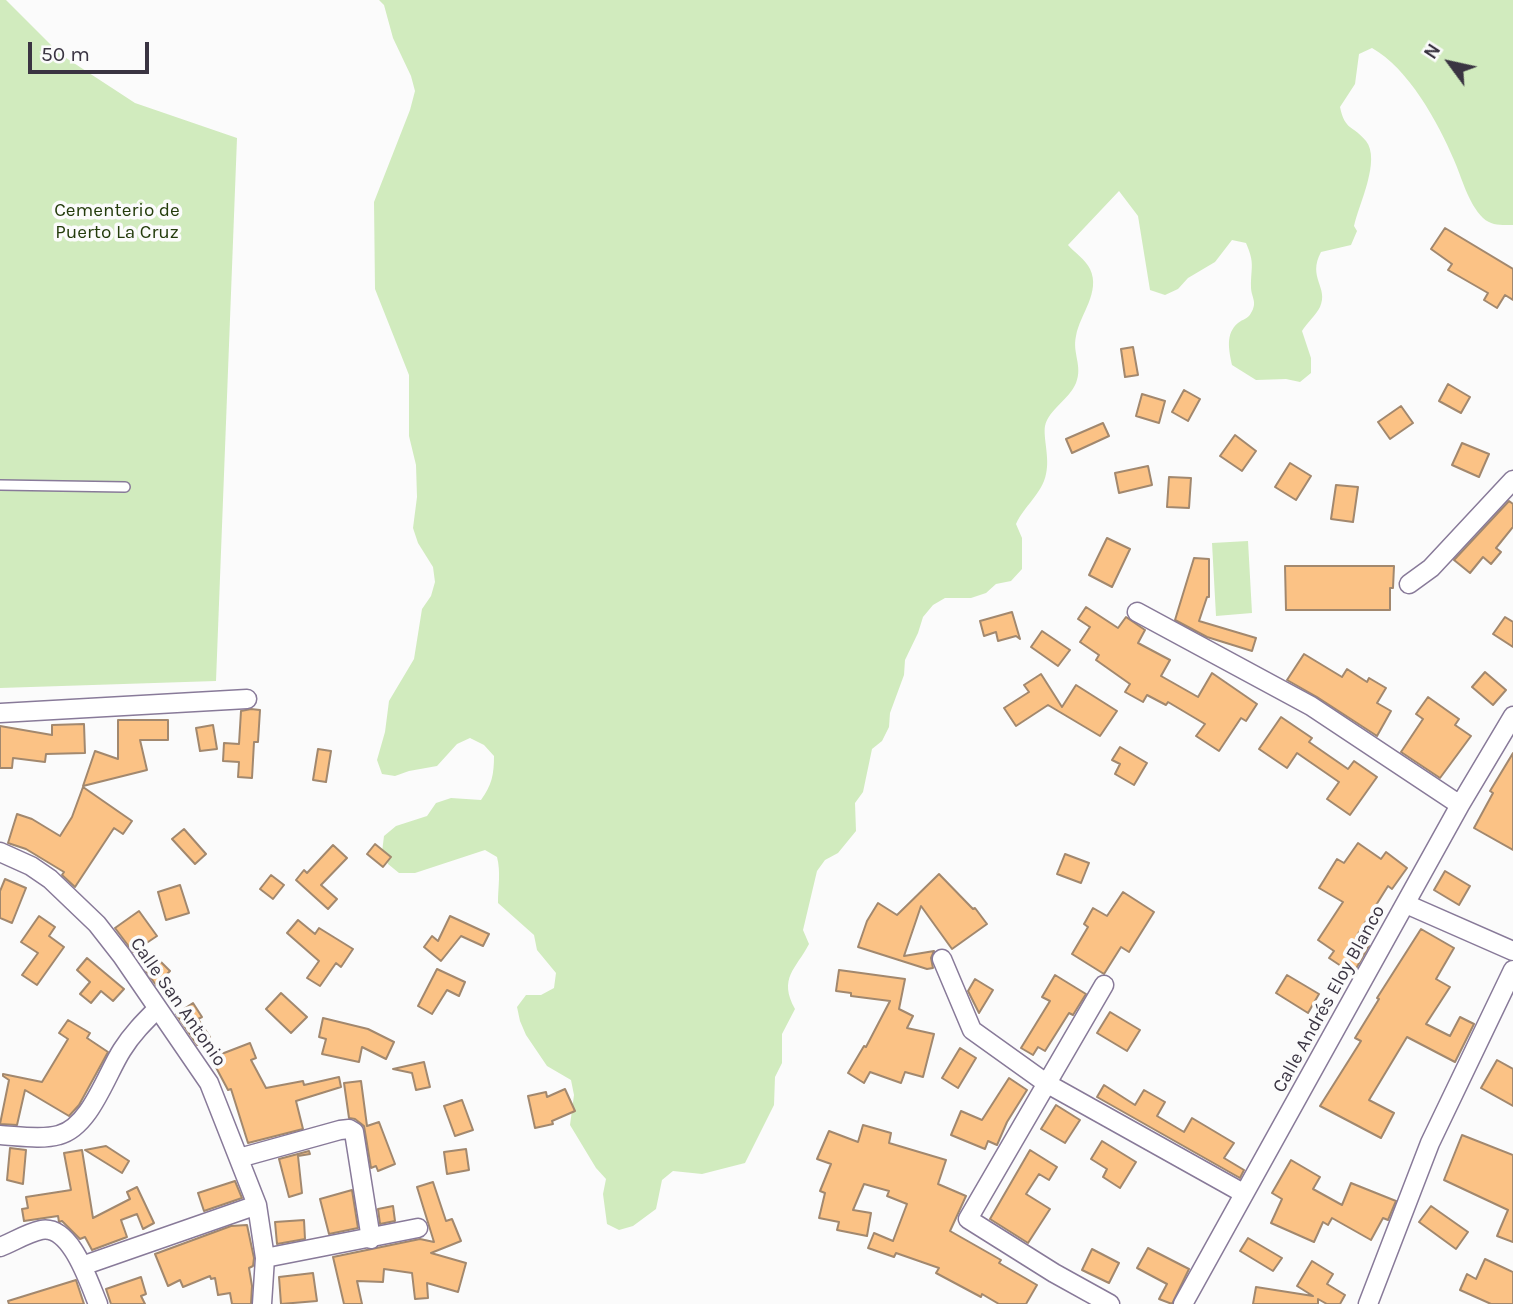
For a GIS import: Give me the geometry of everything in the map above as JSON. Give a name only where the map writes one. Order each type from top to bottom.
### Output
[{"type":"street","points":[[1409,584],[1431,568],[1513,480]]},
{"type":"street","points":[[1137,612],[1311,706],[1460,805]]},
{"type":"street","points":[[0,713],[247,699]]},
{"type":"street","name":"Calle Andrés Eloy Blanco","points":[[1183,1304],[1460,805],[1513,716]]},
{"type":"street","name":"Calle San Antonio","points":[[0,852],[32,866],[68,894],[97,924],[209,1083],[257,1205],[265,1258],[262,1304]]},
{"type":"street","points":[[1406,904],[1513,951]]},
{"type":"street","points":[[942,959],[972,1030],[1046,1083],[1244,1193]]},
{"type":"street","points":[[1368,1304],[1430,1143],[1513,970]]},
{"type":"street","points":[[1104,985],[968,1219],[1054,1273],[1110,1304]]},
{"type":"street","points":[[0,1136],[57,1136],[72,1130],[93,1102],[129,1040],[157,1009]]},
{"type":"street","points":[[239,1158],[340,1130],[349,1129],[354,1132],[371,1239]]},
{"type":"street","points":[[82,1266],[257,1205]]},
{"type":"street","points":[[265,1258],[418,1228]]},
{"type":"street","points":[[0,1247],[43,1230],[55,1232],[69,1243],[98,1304]]},
{"type":"lane","points":[[0,485],[125,487]]},
{"type":"green space","name":"Cementerio de Puerto La Cruz","points":[[0,0],[6,0],[60,54],[135,103],[237,138],[216,681],[0,688]]},
{"type":"green space","points":[[379,0],[1513,0],[1513,225],[1497,225],[1483,218],[1478,212],[1469,198],[1431,113],[1410,82],[1372,48],[1359,54],[1355,84],[1340,107],[1347,124],[1366,141],[1370,149],[1368,182],[1354,226],[1357,231],[1351,245],[1321,252],[1317,261],[1322,300],[1320,307],[1302,331],[1311,358],[1311,373],[1300,382],[1286,379],[1256,380],[1232,365],[1229,342],[1231,332],[1250,315],[1254,306],[1251,287],[1252,261],[1246,243],[1232,240],[1215,262],[1188,278],[1178,289],[1165,295],[1150,290],[1138,216],[1119,191],[1068,245],[1090,269],[1093,286],[1076,336],[1078,377],[1069,394],[1047,420],[1047,468],[1044,481],[1016,524],[1022,538],[1022,569],[1011,581],[996,584],[986,593],[971,598],[945,598],[933,605],[923,617],[905,660],[904,675],[890,713],[889,727],[882,741],[872,749],[863,792],[855,803],[856,831],[838,853],[825,860],[817,871],[803,930],[809,944],[794,967],[789,981],[788,989],[795,1009],[782,1034],[782,1063],[775,1077],[774,1105],[745,1163],[702,1174],[673,1171],[662,1180],[656,1209],[633,1226],[619,1230],[607,1224],[603,1194],[606,1179],[596,1168],[570,1125],[574,1095],[571,1080],[547,1066],[520,1021],[517,1007],[526,995],[541,995],[554,988],[556,973],[537,950],[534,935],[498,903],[497,857],[485,850],[415,873],[399,873],[388,864],[382,852],[384,836],[396,826],[427,816],[436,803],[451,798],[481,800],[492,779],[494,756],[484,745],[470,738],[457,744],[437,766],[395,776],[382,774],[377,760],[385,732],[389,701],[414,659],[422,609],[431,596],[435,582],[433,567],[418,543],[413,528],[417,497],[416,465],[409,436],[409,375],[375,289],[374,202],[415,91],[393,38],[384,5]]},
{"type":"green space","points":[[1248,541],[1252,613],[1216,616],[1212,543]]},
{"type":"building","points":[[1445,228],[1513,269],[1513,300],[1505,295],[1497,308],[1484,300],[1488,293],[1448,270],[1452,264],[1431,249]]},
{"type":"building","points":[[1133,347],[1138,375],[1125,377],[1121,349]]},
{"type":"building","points":[[1448,384],[1470,397],[1461,413],[1439,401]]},
{"type":"building","points":[[1184,390],[1200,399],[1188,421],[1172,412]]},
{"type":"building","points":[[1142,394],[1165,401],[1159,423],[1136,416]]},
{"type":"building","points":[[1401,406],[1413,423],[1390,439],[1378,422]]},
{"type":"building","points":[[1103,423],[1109,436],[1072,453],[1066,439]]},
{"type":"building","points":[[1235,435],[1256,451],[1242,471],[1220,456]]},
{"type":"building","points":[[1462,443],[1489,454],[1479,477],[1452,465]]},
{"type":"building","points":[[1290,463],[1311,476],[1296,500],[1275,487]]},
{"type":"building","points":[[1148,466],[1152,485],[1119,493],[1115,473]]},
{"type":"building","points":[[1169,477],[1191,478],[1189,508],[1167,507]]},
{"type":"building","points":[[1336,485],[1358,487],[1353,522],[1331,519]]},
{"type":"building","points":[[1509,501],[1513,504],[1513,527],[1496,548],[1501,552],[1491,564],[1483,557],[1470,573],[1454,560]]},
{"type":"building","points":[[1107,538],[1130,549],[1112,587],[1089,575]]},
{"type":"building","points":[[1194,558],[1209,559],[1209,597],[1199,621],[1256,638],[1252,651],[1207,637],[1175,620]]},
{"type":"building","points":[[1285,566],[1394,566],[1390,610],[1286,610]]},
{"type":"building","points":[[1086,607],[1118,628],[1126,617],[1145,630],[1138,643],[1170,660],[1161,676],[1198,697],[1212,673],[1257,704],[1246,721],[1241,718],[1219,751],[1196,736],[1205,724],[1168,702],[1166,705],[1147,695],[1143,702],[1125,692],[1130,684],[1096,660],[1099,655],[1080,642],[1090,627],[1078,619]]},
{"type":"building","points":[[1012,612],[1020,639],[1016,636],[998,641],[996,632],[984,636],[980,621]]},
{"type":"building","points":[[1505,617],[1513,622],[1513,647],[1493,634]]},
{"type":"building","points":[[1042,631],[1070,650],[1058,666],[1031,647]]},
{"type":"building","points":[[1304,654],[1342,677],[1347,669],[1367,682],[1369,678],[1386,688],[1377,703],[1391,711],[1377,736],[1287,680]]},
{"type":"building","points":[[1485,672],[1506,690],[1493,705],[1472,687]]},
{"type":"building","points":[[1041,674],[1062,707],[1076,685],[1117,711],[1100,736],[1048,705],[1016,726],[1004,708],[1029,692],[1024,685]]},
{"type":"building","points":[[1428,697],[1459,719],[1455,725],[1471,736],[1440,778],[1401,752],[1423,719],[1416,714]]},
{"type":"building","points":[[260,710],[258,742],[254,742],[252,778],[238,777],[239,762],[223,761],[224,743],[239,744],[241,711]]},
{"type":"building","points":[[1281,717],[1312,738],[1309,742],[1348,769],[1354,761],[1377,777],[1350,815],[1327,799],[1339,782],[1297,753],[1287,768],[1259,749]]},
{"type":"building","points":[[118,720],[168,720],[168,740],[140,740],[147,770],[83,786],[95,751],[118,759]]},
{"type":"building","points":[[84,724],[85,753],[46,754],[45,762],[13,758],[12,768],[0,768],[0,726],[52,735],[52,725]]},
{"type":"building","points":[[213,725],[217,749],[200,751],[196,728]]},
{"type":"building","points":[[1120,747],[1147,763],[1134,785],[1115,774],[1120,764],[1112,760]]},
{"type":"building","points":[[318,749],[331,751],[326,782],[313,780]]},
{"type":"building","points":[[1513,753],[1513,850],[1474,828],[1493,793],[1490,791]]},
{"type":"building","points":[[83,787],[132,821],[123,834],[114,828],[75,887],[62,875],[64,872],[26,849],[8,843],[17,814],[32,819],[60,836],[72,817]]},
{"type":"building","points":[[184,829],[206,854],[195,864],[172,839]]},
{"type":"building","points":[[1358,843],[1381,859],[1386,852],[1407,868],[1392,889],[1388,886],[1356,937],[1369,946],[1353,974],[1329,958],[1334,951],[1318,940],[1343,902],[1319,888],[1337,859],[1344,863]]},
{"type":"building","points":[[375,844],[391,857],[383,867],[367,854]]},
{"type":"building","points":[[333,845],[347,858],[321,885],[337,899],[328,909],[296,880],[304,870],[307,873]]},
{"type":"building","points":[[1065,854],[1089,863],[1081,883],[1057,874]]},
{"type":"building","points":[[1445,871],[1470,886],[1459,905],[1434,890]]},
{"type":"building","points":[[939,874],[973,909],[975,908],[987,924],[952,949],[921,906],[904,956],[934,951],[931,958],[933,968],[927,969],[858,947],[867,921],[878,903],[897,915]]},
{"type":"building","points":[[271,875],[284,885],[273,899],[260,889]]},
{"type":"building","points":[[5,879],[26,888],[12,923],[0,918],[0,891]]},
{"type":"building","points":[[180,885],[189,913],[166,920],[158,892]]},
{"type":"building","points":[[1123,892],[1154,912],[1129,952],[1121,947],[1104,974],[1072,954],[1088,927],[1084,924],[1093,908],[1107,916]]},
{"type":"building","points":[[139,911],[157,936],[133,952],[115,928]]},
{"type":"building","points":[[39,916],[55,927],[49,936],[64,947],[37,985],[22,975],[38,953],[21,942]]},
{"type":"building","points":[[450,916],[489,934],[483,946],[461,936],[441,961],[424,947],[432,936],[438,941]]},
{"type":"building","points":[[298,920],[315,934],[319,928],[353,949],[341,967],[336,963],[320,986],[307,978],[319,961],[287,933]]},
{"type":"building","points":[[1421,929],[1454,948],[1436,979],[1450,987],[1426,1024],[1450,1036],[1460,1017],[1474,1024],[1455,1062],[1407,1037],[1369,1100],[1394,1113],[1381,1138],[1320,1106],[1361,1041],[1355,1038],[1379,999],[1377,998]]},
{"type":"building","points":[[87,958],[124,989],[113,1001],[101,991],[91,1003],[80,994],[90,982],[77,970]]},
{"type":"building","points":[[157,958],[170,971],[156,985],[145,970]]},
{"type":"building","points":[[437,969],[465,982],[459,996],[447,990],[432,1014],[418,1006]]},
{"type":"building","points":[[839,970],[905,979],[899,1009],[913,1016],[907,1028],[934,1034],[923,1077],[905,1072],[901,1083],[870,1072],[864,1083],[848,1073],[864,1046],[866,1047],[890,1001],[851,996],[851,993],[836,991]]},
{"type":"building","points":[[1055,975],[1086,994],[1073,1015],[1069,1013],[1045,1051],[1038,1047],[1033,1055],[1021,1048],[1050,1001],[1042,997]]},
{"type":"building","points":[[1287,975],[1319,994],[1308,1013],[1276,993]]},
{"type":"building","points":[[975,979],[993,990],[979,1013],[968,991]]},
{"type":"building","points":[[281,993],[307,1017],[291,1033],[266,1009]]},
{"type":"building","points":[[193,1003],[202,1017],[198,1019],[210,1037],[197,1045],[176,1014]]},
{"type":"building","points":[[1110,1012],[1140,1030],[1127,1051],[1097,1033]]},
{"type":"building","points":[[323,1018],[368,1029],[394,1042],[386,1059],[362,1047],[359,1062],[322,1054],[326,1039],[319,1037]]},
{"type":"building","points":[[68,1020],[90,1033],[87,1038],[108,1052],[79,1105],[69,1116],[25,1090],[17,1125],[0,1124],[9,1080],[3,1074],[42,1082],[68,1039],[59,1033]]},
{"type":"building","points":[[250,1043],[256,1058],[251,1060],[266,1088],[303,1081],[304,1085],[339,1077],[341,1087],[296,1101],[303,1129],[248,1143],[231,1089],[228,1090],[211,1058]]},
{"type":"building","points":[[960,1048],[976,1058],[958,1088],[942,1078]]},
{"type":"building","points":[[1497,1060],[1513,1069],[1513,1106],[1481,1088]]},
{"type":"building","points":[[424,1062],[430,1087],[416,1090],[412,1073],[393,1069]]},
{"type":"building","points":[[1009,1078],[1027,1090],[1007,1122],[997,1145],[988,1141],[985,1149],[951,1135],[961,1111],[982,1120]]},
{"type":"building","points":[[361,1081],[367,1126],[379,1122],[395,1164],[378,1171],[376,1166],[371,1168],[364,1126],[349,1118],[344,1083]]},
{"type":"building","points":[[1104,1085],[1135,1105],[1144,1090],[1165,1102],[1157,1116],[1184,1132],[1192,1118],[1234,1143],[1224,1158],[1244,1170],[1240,1178],[1097,1097]]},
{"type":"building","points":[[565,1089],[575,1111],[552,1121],[553,1124],[535,1128],[528,1096],[546,1092],[547,1097]]},
{"type":"building","points":[[462,1100],[473,1130],[455,1136],[444,1106]]},
{"type":"building","points":[[1056,1105],[1080,1120],[1065,1143],[1041,1129]]},
{"type":"building","points":[[863,1125],[891,1133],[889,1143],[946,1160],[938,1184],[966,1196],[950,1231],[1001,1260],[999,1263],[1037,1285],[1026,1304],[999,1304],[936,1273],[939,1268],[896,1253],[894,1257],[868,1248],[874,1233],[893,1241],[907,1204],[887,1196],[889,1191],[864,1184],[853,1210],[871,1213],[867,1236],[837,1230],[839,1222],[819,1218],[825,1193],[820,1191],[831,1164],[817,1159],[829,1131],[858,1142]]},
{"type":"building","points":[[1462,1135],[1513,1155],[1513,1242],[1497,1236],[1508,1210],[1444,1180]]},
{"type":"building","points":[[1102,1141],[1136,1162],[1120,1188],[1103,1177],[1107,1169],[1091,1159]]},
{"type":"building","points":[[106,1146],[129,1161],[122,1173],[85,1150]]},
{"type":"building","points":[[10,1148],[26,1150],[23,1184],[7,1180]]},
{"type":"building","points":[[466,1149],[469,1170],[447,1174],[444,1152]]},
{"type":"building","points":[[82,1150],[93,1218],[130,1199],[127,1192],[137,1187],[154,1223],[143,1229],[137,1214],[121,1220],[127,1237],[92,1250],[85,1237],[80,1239],[62,1221],[59,1222],[58,1216],[24,1221],[22,1209],[28,1208],[26,1197],[71,1190],[64,1153]]},
{"type":"building","points":[[1030,1150],[1057,1167],[1049,1180],[1039,1174],[1026,1194],[1050,1209],[1028,1243],[990,1219]]},
{"type":"building","points":[[309,1151],[310,1154],[298,1156],[302,1193],[289,1197],[279,1159]]},
{"type":"building","points":[[1291,1160],[1320,1177],[1313,1189],[1342,1205],[1351,1183],[1396,1201],[1388,1220],[1383,1218],[1371,1240],[1332,1218],[1328,1225],[1323,1222],[1314,1242],[1271,1223],[1282,1199],[1272,1193]]},
{"type":"building","points":[[235,1181],[242,1198],[204,1211],[198,1193]]},
{"type":"building","points":[[433,1182],[446,1221],[452,1219],[461,1241],[431,1253],[466,1263],[458,1292],[427,1283],[428,1298],[415,1299],[412,1273],[384,1269],[383,1282],[357,1281],[362,1304],[344,1304],[333,1257],[420,1239],[434,1242],[417,1187]]},
{"type":"building","points":[[352,1190],[358,1228],[329,1234],[320,1199]]},
{"type":"building","points":[[393,1206],[395,1221],[380,1224],[378,1209]]},
{"type":"building","points":[[1431,1206],[1468,1232],[1456,1249],[1419,1222]]},
{"type":"building","points":[[304,1220],[305,1239],[277,1244],[275,1222]]},
{"type":"building","points":[[247,1225],[254,1258],[253,1266],[249,1268],[251,1304],[232,1304],[230,1293],[218,1295],[215,1278],[211,1279],[210,1276],[183,1287],[180,1280],[168,1286],[155,1254],[231,1226]]},
{"type":"building","points":[[1248,1238],[1282,1258],[1273,1271],[1240,1251]]},
{"type":"building","points":[[1148,1248],[1189,1269],[1172,1304],[1159,1299],[1167,1284],[1137,1268]]},
{"type":"building","points":[[1092,1249],[1119,1263],[1109,1283],[1082,1270]]},
{"type":"building","points":[[1485,1259],[1513,1272],[1513,1304],[1491,1304],[1460,1290],[1467,1274],[1476,1279]]},
{"type":"building","points":[[1312,1261],[1333,1274],[1327,1284],[1345,1295],[1340,1304],[1327,1304],[1318,1299],[1318,1304],[1253,1304],[1256,1287],[1313,1296],[1297,1286]]},
{"type":"building","points":[[313,1273],[317,1301],[281,1304],[279,1277]]},
{"type":"building","points":[[141,1277],[146,1294],[141,1296],[145,1304],[111,1304],[106,1289]]},
{"type":"building","points":[[76,1280],[84,1304],[9,1304],[8,1301]]}]
